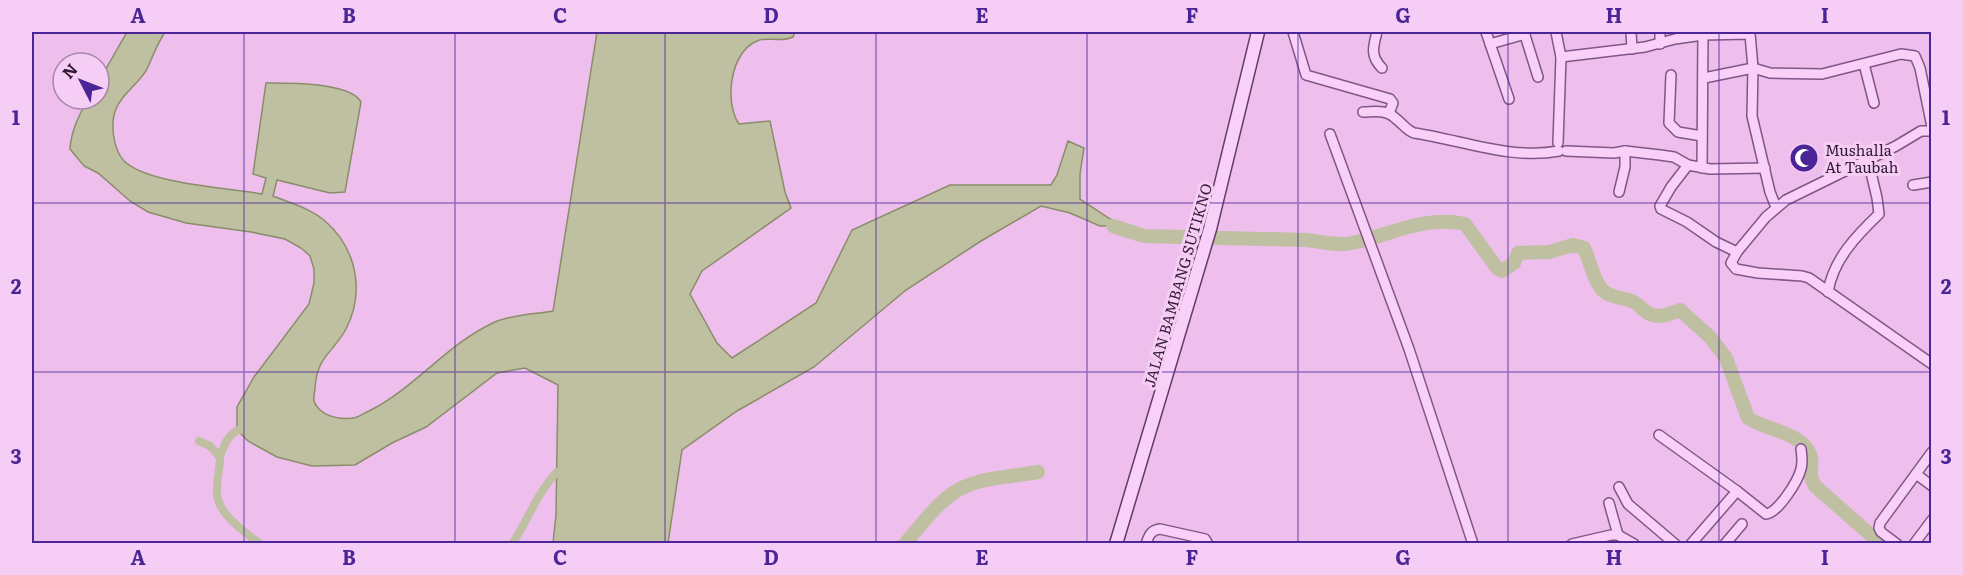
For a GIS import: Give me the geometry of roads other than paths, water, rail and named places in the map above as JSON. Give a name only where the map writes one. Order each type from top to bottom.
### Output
[{"type":"street","name":"JALAN BAMBANG SUTIKNO","points":[[1116,543],[1206,244],[1258,32]]},
{"type":"street","points":[[1293,32],[1306,75],[1390,99],[1393,103],[1389,113]]},
{"type":"street","points":[[1377,32],[1372,51],[1375,61],[1382,68]]},
{"type":"street","points":[[1486,32],[1509,99]]},
{"type":"street","points":[[1556,32],[1561,57],[1561,148]]},
{"type":"street","points":[[1631,32],[1632,49]]},
{"type":"street","points":[[1659,44],[1660,32]]},
{"type":"street","points":[[1561,57],[1632,49],[1703,34],[1750,32],[1753,68],[1752,116],[1770,192],[1776,207]]},
{"type":"street","points":[[1490,44],[1525,33],[1538,77]]},
{"type":"street","points":[[1702,168],[1703,34]]},
{"type":"street","points":[[1704,78],[1753,68],[1770,73],[1812,74],[1901,54],[1915,57],[1920,68],[1932,129],[1921,131],[1868,160],[1818,182],[1776,207],[1737,252],[1731,263],[1736,269],[1802,276],[1814,281],[1932,364]]},
{"type":"street","points":[[1864,64],[1874,104]]},
{"type":"street","points":[[1671,75],[1669,123],[1678,132],[1702,136]]},
{"type":"street","points":[[1363,112],[1389,113],[1407,130],[1414,133],[1507,152],[1537,154],[1561,148],[1614,153],[1625,151],[1674,157],[1688,165],[1702,168],[1765,168]]},
{"type":"street","points":[[1329,134],[1409,349],[1473,543]]},
{"type":"street","points":[[1619,192],[1625,167],[1625,151]]},
{"type":"street","points":[[1828,292],[1830,278],[1835,267],[1862,230],[1879,214],[1868,160]]},
{"type":"street","points":[[1688,165],[1671,188],[1660,206],[1661,209],[1737,252]]},
{"type":"street","points":[[1912,185],[1931,183]]},
{"type":"street","points":[[1659,435],[1766,514],[1772,513],[1793,486],[1801,470],[1801,449]]},
{"type":"street","points":[[1897,543],[1881,532],[1880,523],[1932,452]]},
{"type":"street","points":[[1916,474],[1932,486]]},
{"type":"street","points":[[1619,487],[1628,504],[1675,543]]},
{"type":"street","points":[[1691,543],[1737,491]]},
{"type":"street","points":[[1609,503],[1618,535]]},
{"type":"street","points":[[1914,543],[1932,520]]},
{"type":"street","points":[[1725,543],[1742,524]]},
{"type":"street","points":[[1146,543],[1150,533],[1160,529],[1205,538],[1208,543]]},
{"type":"street","points":[[1572,543],[1611,535],[1618,535],[1634,543]]},
{"type":"waterway","points":[[1113,226],[1144,236],[1306,240],[1341,244],[1366,240],[1422,224],[1450,222],[1465,224],[1497,268],[1502,271],[1514,263],[1518,253],[1549,252],[1573,245],[1584,248],[1597,283],[1603,291],[1634,302],[1647,313],[1656,316],[1680,310],[1710,337],[1726,358],[1748,418],[1799,441],[1810,454],[1811,476],[1815,486],[1881,544]]},
{"type":"waterway","points":[[220,457],[225,443],[234,433],[243,429]]},
{"type":"waterway","points":[[199,441],[210,446],[220,457],[217,495],[222,509],[260,544]]},
{"type":"waterway","points":[[512,544],[544,489],[557,472]]},
{"type":"waterway","points":[[905,544],[940,504],[962,488],[994,478],[1038,472]]},
{"type":"place","name":"Mushalla At Taubah","points":[[1804,158]]}]
